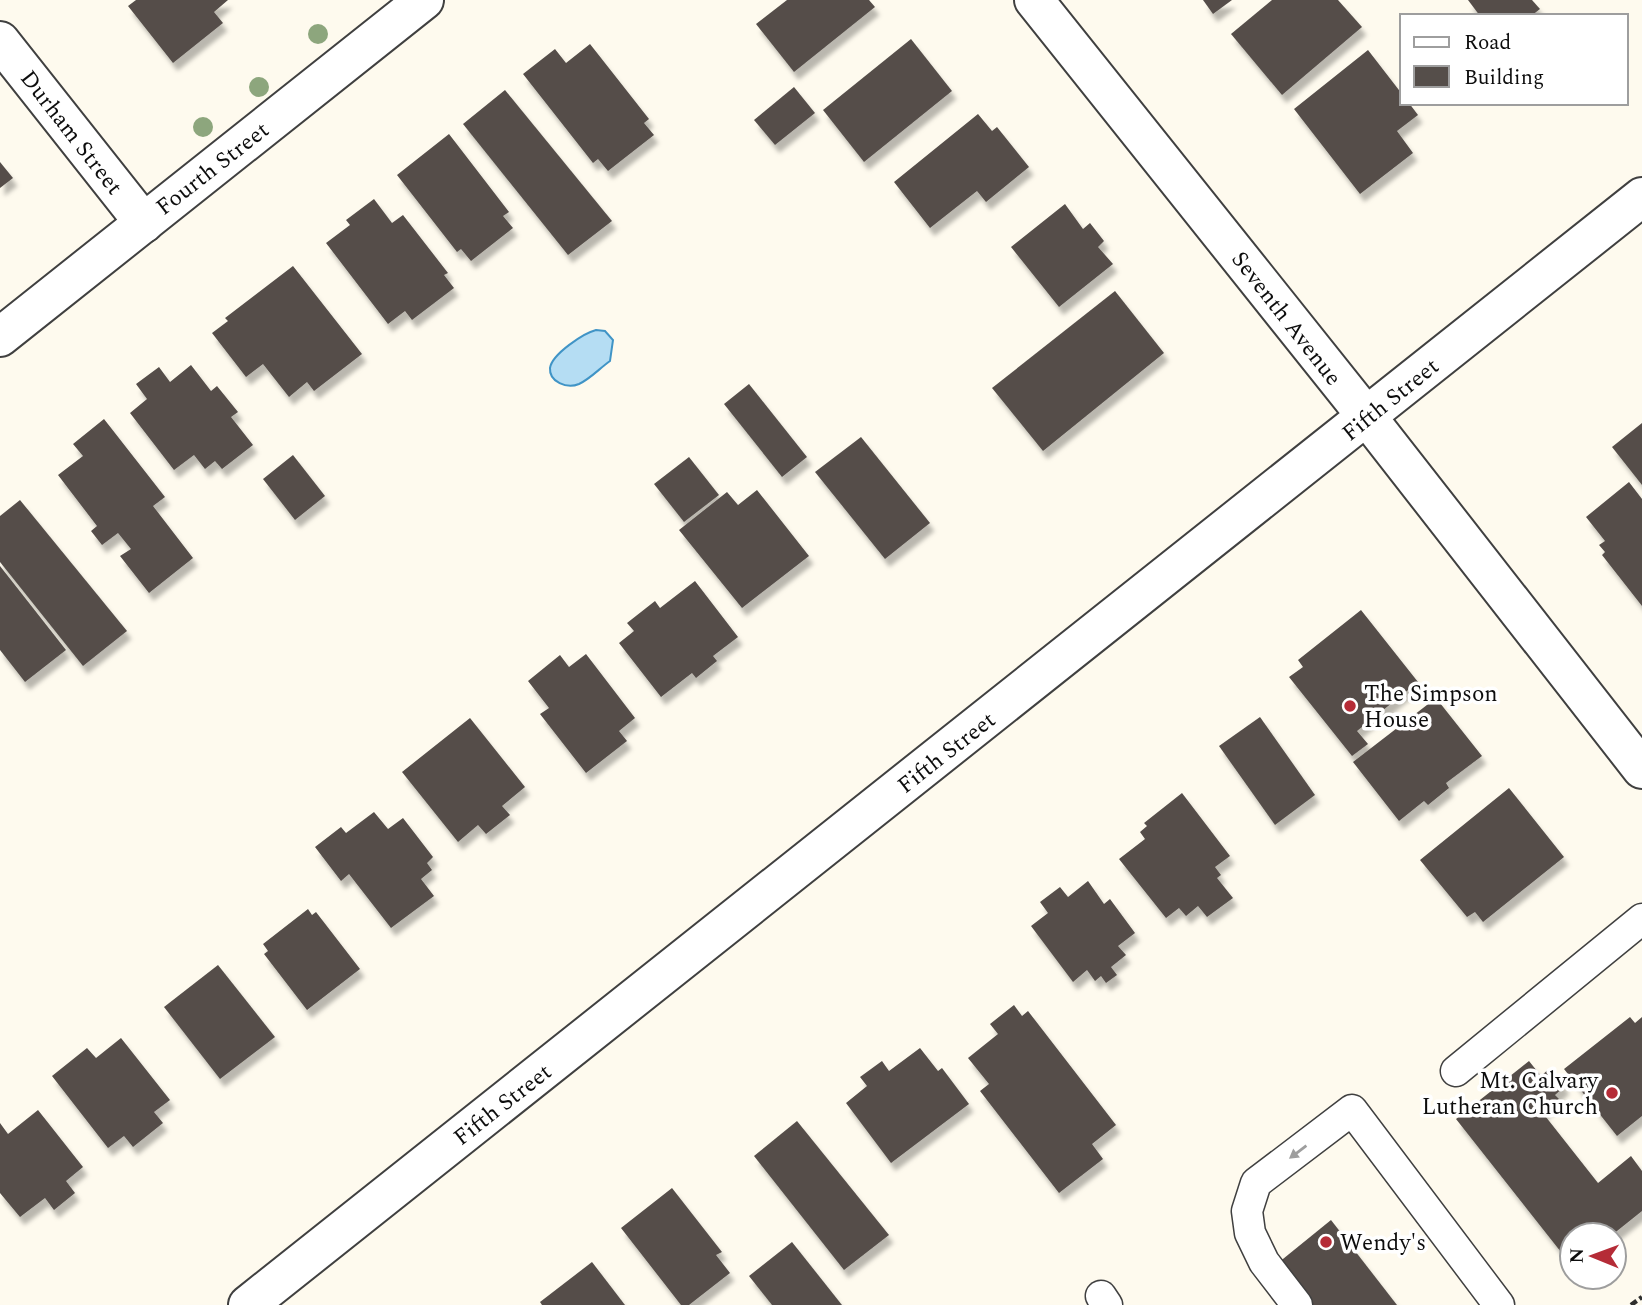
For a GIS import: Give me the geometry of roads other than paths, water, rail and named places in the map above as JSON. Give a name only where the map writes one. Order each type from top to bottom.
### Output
[{"type":"street","name":"Fourth Street","points":[[0,337],[424,0]]},
{"type":"street","name":"Seventh Avenue","points":[[1034,0],[1367,417],[1642,769]]},
{"type":"street","name":"Durham Street","points":[[0,41],[144,223]]},
{"type":"street","name":"Fifth Street","points":[[248,1305],[1642,197]]},
{"type":"lane","points":[[1456,1071],[1642,919]]},
{"type":"lane","points":[[1297,1305],[1264,1262],[1250,1233],[1247,1211],[1256,1183],[1352,1110],[1499,1305]]},
{"type":"water","points":[[596,330],[605,331],[613,340],[610,361],[579,384],[569,386],[556,381],[550,373],[552,362],[577,340]]},
{"type":"place","name":"The Simpson House","points":[[1350,706]]},
{"type":"place","name":"Mt. Calvary Lutheran Church","points":[[1612,1093]]},
{"type":"place","name":"Wendy's","points":[[1326,1242]]}]
